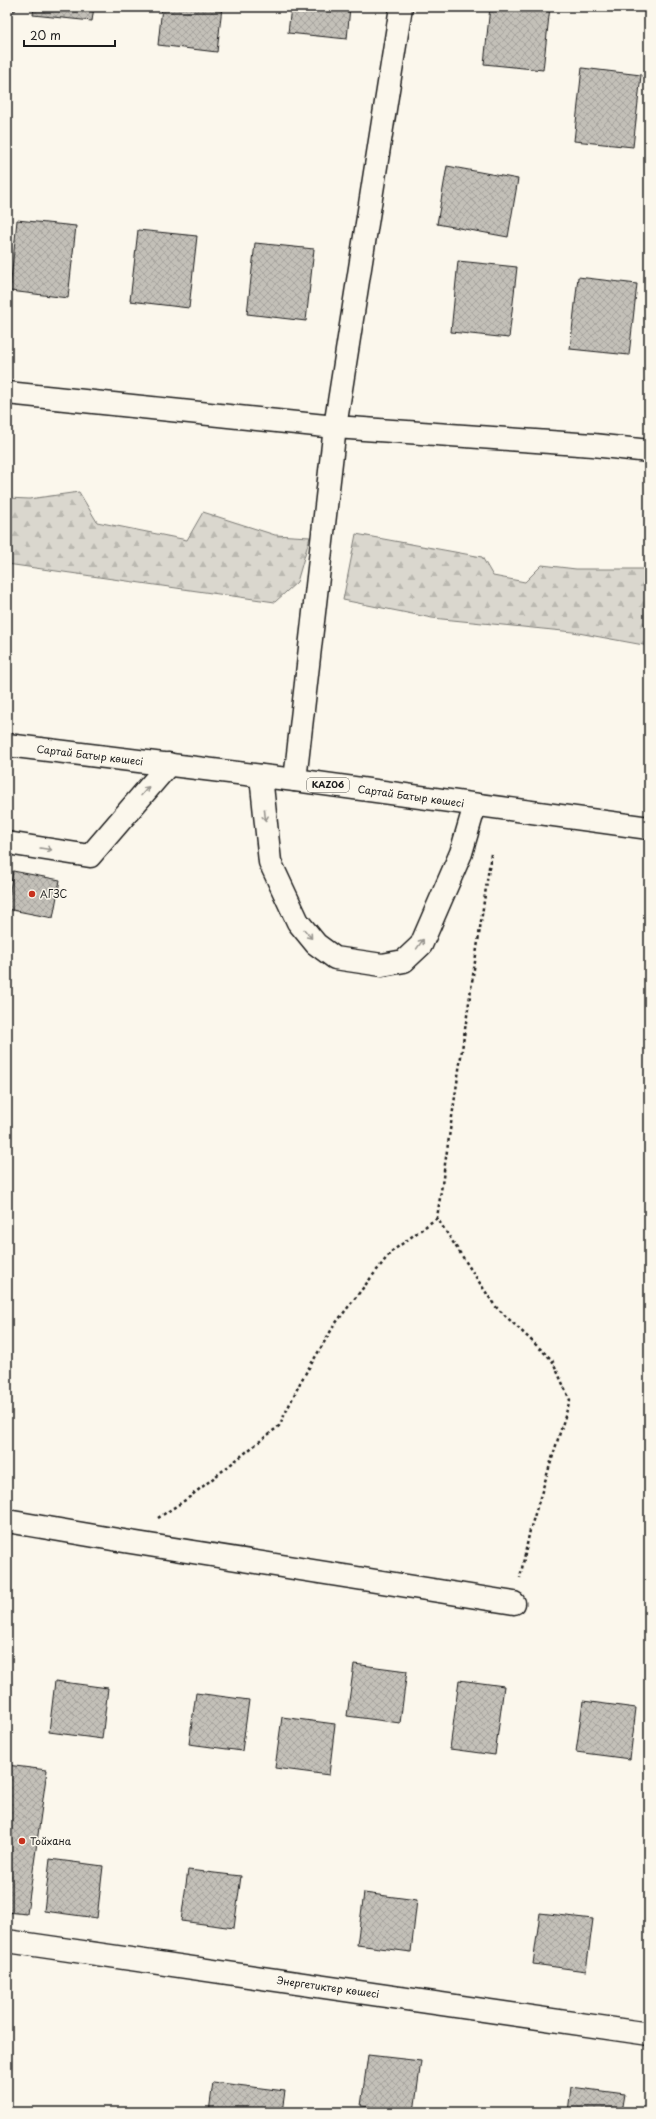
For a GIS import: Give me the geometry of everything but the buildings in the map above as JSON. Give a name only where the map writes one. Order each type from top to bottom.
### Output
[{"type":"main road","points":[[295,780],[335,427],[401,7]]},
{"type":"main road","points":[[7,394],[335,427],[593,445],[649,451]]},
{"type":"main road","name":"Сартай Батыр көшесі","points":[[7,744],[295,780],[649,828]]},
{"type":"main road","points":[[7,843],[90,856],[168,764]]},
{"type":"main road","points":[[261,776],[270,862],[298,922],[316,944],[335,958],[382,965],[404,961],[421,945],[461,853],[475,804]]},
{"type":"main road","points":[[7,1521],[514,1603]]},
{"type":"main road","name":"Энергетиктер көшесі","points":[[7,1941],[649,2034]]},
{"type":"path","points":[[497,808],[437,1218],[494,1306],[552,1360],[570,1400],[530,1530],[514,1603]]},
{"type":"path","points":[[124,1541],[187,1499],[279,1426],[302,1381],[335,1324],[390,1252],[437,1218]]},
{"type":"green space","points":[[79,492],[97,522],[187,540],[203,512],[275,535],[310,537],[297,582],[275,602],[7,564],[7,498],[29,499]]},
{"type":"green space","points":[[356,534],[482,557],[493,576],[525,582],[542,565],[576,569],[649,569],[649,646],[573,632],[432,618],[343,600]]},
{"type":"place","name":"АГЗС","points":[[32,894]]},
{"type":"place","name":"Тойхана","points":[[22,1841]]}]
